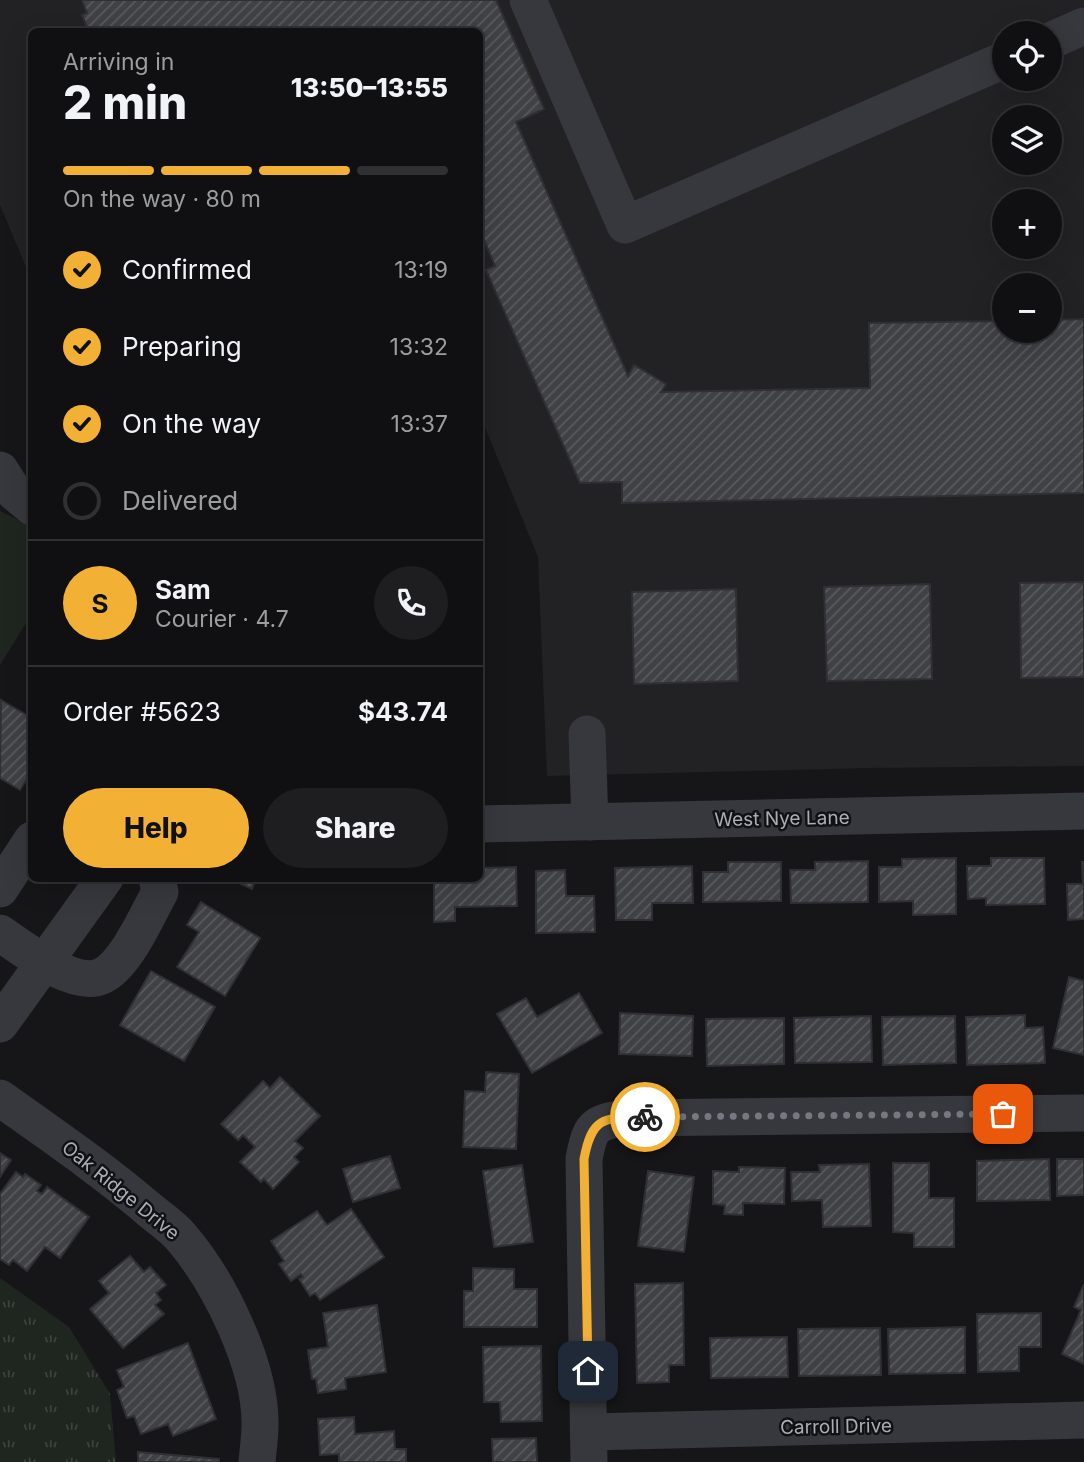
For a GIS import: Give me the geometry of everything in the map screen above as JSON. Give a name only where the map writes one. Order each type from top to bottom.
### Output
[{"type":"street","points":[[528,0],[625,225],[992,65]]},
{"type":"street","points":[[1062,36],[1084,26]]},
{"type":"street","points":[[0,470],[14,492],[28,503]]},
{"type":"street","points":[[587,734],[590,822]]},
{"type":"street","name":"West Nye Lane","points":[[483,824],[1084,811]]},
{"type":"street","points":[[0,889],[28,846]]},
{"type":"street","points":[[0,1024],[102,882]]},
{"type":"street","points":[[0,933],[45,964],[75,976],[94,979],[104,975],[121,959],[160,892],[158,882]]},
{"type":"street","name":"Oak Ridge Drive","points":[[0,1098],[123,1188],[180,1235],[206,1271],[229,1310],[248,1360],[260,1423],[257,1462]]},
{"type":"street","points":[[589,1447],[584,1159],[588,1140],[595,1126],[606,1120],[626,1118],[1084,1113]]},
{"type":"street","name":"Carroll Drive","points":[[589,1447],[1084,1420]]},
{"type":"shaded area","points":[[0,0],[1084,0],[1084,766],[547,776],[538,557],[483,422],[483,28],[28,28],[28,272],[0,205]]},
{"type":"green space","points":[[0,511],[28,525],[28,620],[0,665]]},
{"type":"green space","points":[[0,1278],[69,1327],[110,1394],[116,1462],[0,1462]]},
{"type":"building","points":[[82,0],[496,0],[544,109],[516,122],[628,376],[634,365],[666,384],[661,392],[870,388],[869,323],[992,321],[992,343],[1062,343],[1062,320],[1084,319],[1084,493],[622,503],[622,482],[580,483],[486,270],[495,266],[483,237],[483,28],[87,28],[82,15],[87,13]]},
{"type":"building","points":[[1084,582],[1084,677],[1021,678],[1020,583]]},
{"type":"building","points":[[930,584],[932,679],[827,681],[824,587]]},
{"type":"building","points":[[736,589],[738,681],[634,684],[632,592]]},
{"type":"building","points":[[1,700],[28,716],[28,777],[20,790],[0,778]]},
{"type":"building","points":[[956,858],[956,914],[913,915],[913,901],[879,902],[879,867],[902,867],[902,859]]},
{"type":"building","points":[[991,858],[1044,858],[1045,904],[986,905],[986,898],[968,899],[967,866],[991,866]]},
{"type":"building","points":[[868,861],[868,902],[791,903],[790,870],[815,870],[815,862]]},
{"type":"building","points":[[728,862],[781,862],[781,901],[703,902],[703,872],[728,872]]},
{"type":"building","points":[[1084,862],[1084,919],[1068,920],[1067,884],[1083,884]]},
{"type":"building","points":[[692,866],[693,903],[652,903],[652,920],[616,920],[615,868]]},
{"type":"building","points":[[516,867],[517,906],[455,907],[455,921],[434,922],[434,882],[483,882],[483,868]]},
{"type":"building","points":[[565,870],[566,896],[594,896],[595,932],[536,933],[536,871]]},
{"type":"building","points":[[237,882],[255,882],[252,889]]},
{"type":"building","points":[[201,902],[260,938],[225,996],[177,967],[199,932],[187,925]]},
{"type":"building","points":[[151,971],[215,1007],[184,1061],[120,1025]]},
{"type":"building","points":[[1069,977],[1084,981],[1084,1055],[1053,1048]]},
{"type":"building","points":[[579,993],[602,1033],[532,1073],[497,1014],[526,998],[537,1017]]},
{"type":"building","points":[[620,1013],[693,1016],[692,1056],[619,1054]]},
{"type":"building","points":[[1025,1015],[1025,1028],[1043,1027],[1045,1063],[967,1065],[966,1017]]},
{"type":"building","points":[[871,1016],[872,1062],[795,1063],[794,1018]]},
{"type":"building","points":[[955,1016],[956,1063],[883,1065],[882,1017]]},
{"type":"building","points":[[784,1018],[784,1064],[707,1066],[706,1019]]},
{"type":"building","points":[[486,1072],[519,1074],[516,1149],[463,1147],[465,1091],[485,1092]]},
{"type":"building","points":[[280,1077],[320,1116],[295,1141],[303,1148],[294,1157],[299,1162],[273,1189],[264,1179],[261,1182],[240,1162],[255,1147],[243,1135],[238,1140],[221,1124],[263,1081],[270,1088]]},
{"type":"building","points":[[0,1153],[11,1160],[0,1177]]},
{"type":"building","points":[[390,1156],[400,1188],[353,1202],[343,1169]]},
{"type":"building","points":[[1049,1159],[1050,1200],[977,1201],[977,1161]]},
{"type":"building","points":[[1057,1159],[1084,1159],[1084,1195],[1057,1196]]},
{"type":"building","points":[[893,1163],[929,1163],[929,1198],[954,1198],[954,1247],[914,1247],[914,1233],[893,1232]]},
{"type":"building","points":[[869,1164],[871,1226],[823,1227],[822,1200],[792,1201],[791,1172],[820,1172],[819,1165]]},
{"type":"building","points":[[522,1165],[533,1242],[494,1247],[483,1171]]},
{"type":"building","points":[[739,1167],[785,1168],[784,1204],[743,1203],[743,1215],[724,1214],[725,1205],[713,1204],[713,1171],[739,1172]]},
{"type":"building","points":[[648,1171],[694,1177],[684,1252],[638,1246]]},
{"type":"building","points":[[16,1172],[23,1177],[25,1174],[41,1185],[37,1191],[42,1194],[47,1187],[89,1217],[60,1258],[45,1247],[27,1271],[13,1260],[9,1265],[0,1259],[0,1194]]},
{"type":"building","points":[[351,1209],[384,1257],[320,1300],[315,1293],[310,1296],[299,1279],[303,1277],[301,1274],[291,1281],[279,1264],[284,1261],[271,1241],[317,1211],[327,1225]]},
{"type":"building","points":[[130,1256],[144,1272],[150,1267],[166,1285],[156,1293],[161,1300],[155,1305],[164,1314],[123,1348],[90,1309],[109,1293],[99,1281]]},
{"type":"building","points":[[473,1268],[514,1269],[514,1289],[537,1289],[537,1327],[464,1327],[464,1291],[473,1291]]},
{"type":"building","points":[[683,1283],[684,1365],[669,1365],[669,1382],[637,1383],[635,1284]]},
{"type":"building","points":[[1084,1284],[1084,1364],[1062,1354],[1081,1310],[1074,1307]]},
{"type":"building","points":[[377,1305],[386,1372],[345,1378],[346,1389],[318,1393],[316,1379],[312,1379],[308,1350],[328,1347],[323,1313]]},
{"type":"building","points":[[1041,1313],[1041,1347],[1019,1347],[1019,1371],[978,1372],[977,1314]]},
{"type":"building","points":[[965,1327],[965,1373],[889,1374],[888,1329]]},
{"type":"building","points":[[880,1328],[881,1375],[799,1376],[798,1329]]},
{"type":"building","points":[[787,1337],[788,1377],[711,1378],[710,1338]]},
{"type":"building","points":[[188,1343],[216,1419],[173,1436],[168,1424],[141,1434],[134,1416],[127,1418],[117,1390],[124,1387],[117,1370]]},
{"type":"building","points":[[541,1346],[542,1421],[501,1422],[500,1402],[484,1402],[483,1347]]},
{"type":"building","points":[[354,1417],[355,1434],[394,1431],[395,1449],[406,1449],[406,1462],[339,1462],[339,1454],[320,1455],[318,1419]]},
{"type":"building","points":[[536,1438],[537,1462],[493,1462],[492,1439]]},
{"type":"building","points":[[138,1452],[219,1459],[219,1462],[138,1462]]},
{"type":"way so far","points":[[645,1117],[1003,1114]]},
{"type":"route","points":[[588,1371],[584,1159],[588,1140],[595,1126],[606,1120],[645,1117]]}]
